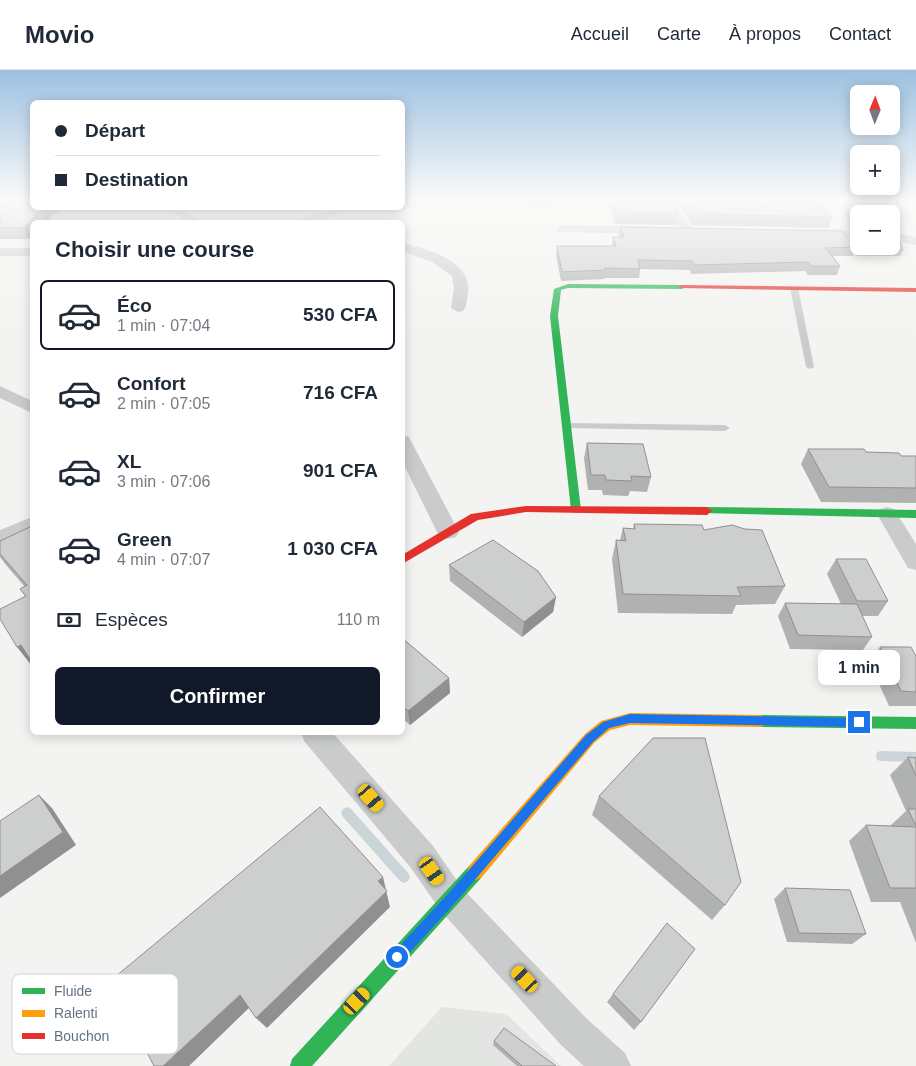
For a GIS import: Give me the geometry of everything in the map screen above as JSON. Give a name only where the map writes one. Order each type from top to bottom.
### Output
[{"type":"street","points":[[405,248],[450,266],[458,272],[461,280],[458,308]]},
{"type":"street","points":[[0,252],[30,252]]},
{"type":"street","points":[[576,510],[554,316],[558,289],[568,286],[916,290]]},
{"type":"street","points":[[0,391],[30,407]]},
{"type":"street","points":[[405,447],[448,532]]},
{"type":"street","points":[[405,558],[475,517],[504,511],[576,510],[916,514]]},
{"type":"street","points":[[886,514],[916,562]]},
{"type":"street","points":[[0,539],[30,525]]},
{"type":"street","points":[[299,1066],[451,899],[590,738],[606,725],[630,718],[916,723]]},
{"type":"street","points":[[317,735],[422,857],[451,899],[574,1032],[612,1066]]},
{"type":"lane","points":[[794,288],[810,367]]},
{"type":"lane","points":[[567,426],[725,428]]},
{"type":"shaded area","points":[[442,1007],[506,1014],[561,1066],[389,1066]]},
{"type":"building","points":[[557,246],[850,246],[825,248],[840,266],[811,266],[808,262],[694,265],[692,261],[638,260],[640,269],[605,268],[606,270],[562,272]]},
{"type":"building","points":[[587,443],[643,444],[651,477],[631,476],[632,481],[606,480],[605,475],[591,475]]},
{"type":"building","points":[[808,449],[864,449],[866,452],[899,453],[901,456],[916,456],[916,488],[829,487]]},
{"type":"building","points":[[634,524],[702,525],[704,530],[732,525],[745,529],[762,530],[785,586],[737,587],[741,596],[623,594],[616,540],[626,541],[623,528],[635,529]]},
{"type":"building","points":[[30,527],[30,659],[21,645],[17,647],[0,619],[0,609],[26,596],[20,589],[27,585],[0,554],[0,541]]},
{"type":"building","points":[[493,540],[538,571],[556,597],[524,622],[449,565]]},
{"type":"building","points":[[836,559],[866,559],[888,601],[857,601]]},
{"type":"building","points":[[785,603],[857,604],[872,637],[798,635]]},
{"type":"building","points":[[405,641],[449,678],[408,711],[405,708]]},
{"type":"building","points":[[880,647],[911,647],[916,656],[916,692],[901,691]]},
{"type":"building","points":[[653,738],[705,738],[741,882],[725,905],[599,796]]},
{"type":"building","points":[[908,757],[916,758],[916,776]]},
{"type":"building","points":[[39,795],[63,832],[0,876],[0,821]]},
{"type":"building","points":[[320,807],[383,877],[378,881],[387,891],[256,1018],[240,995],[178,1052],[178,974],[118,974]]},
{"type":"building","points":[[908,809],[916,809],[916,826]]},
{"type":"building","points":[[866,825],[916,827],[916,888],[890,888]]},
{"type":"building","points":[[785,888],[850,890],[866,934],[799,933]]},
{"type":"building","points":[[667,923],[695,949],[641,1022],[613,994]]},
{"type":"building","points":[[504,1028],[556,1066],[522,1066],[494,1041]]},
{"type":"building","points":[[148,1054],[176,1054],[163,1066],[154,1066]]},
{"type":"waterway","points":[[881,756],[916,757]]},
{"type":"waterway","points":[[347,813],[404,877]]},
{"type":"traffic: fast","points":[[576,510],[554,316],[558,289],[568,286],[682,287]]},
{"type":"traffic: fast","points":[[707,511],[916,514]]},
{"type":"traffic: fast","points":[[761,721],[916,723]]},
{"type":"traffic: fast","points":[[299,1066],[475,872]]},
{"type":"traffic: slow","points":[[475,872],[590,738],[606,725],[630,719],[761,721]]},
{"type":"traffic: jam","points":[[682,287],[916,290]]},
{"type":"traffic: jam","points":[[405,558],[475,517],[526,509],[707,511]]},
{"type":"route","points":[[397,957],[451,899],[590,738],[606,725],[630,718],[859,722]]}]
